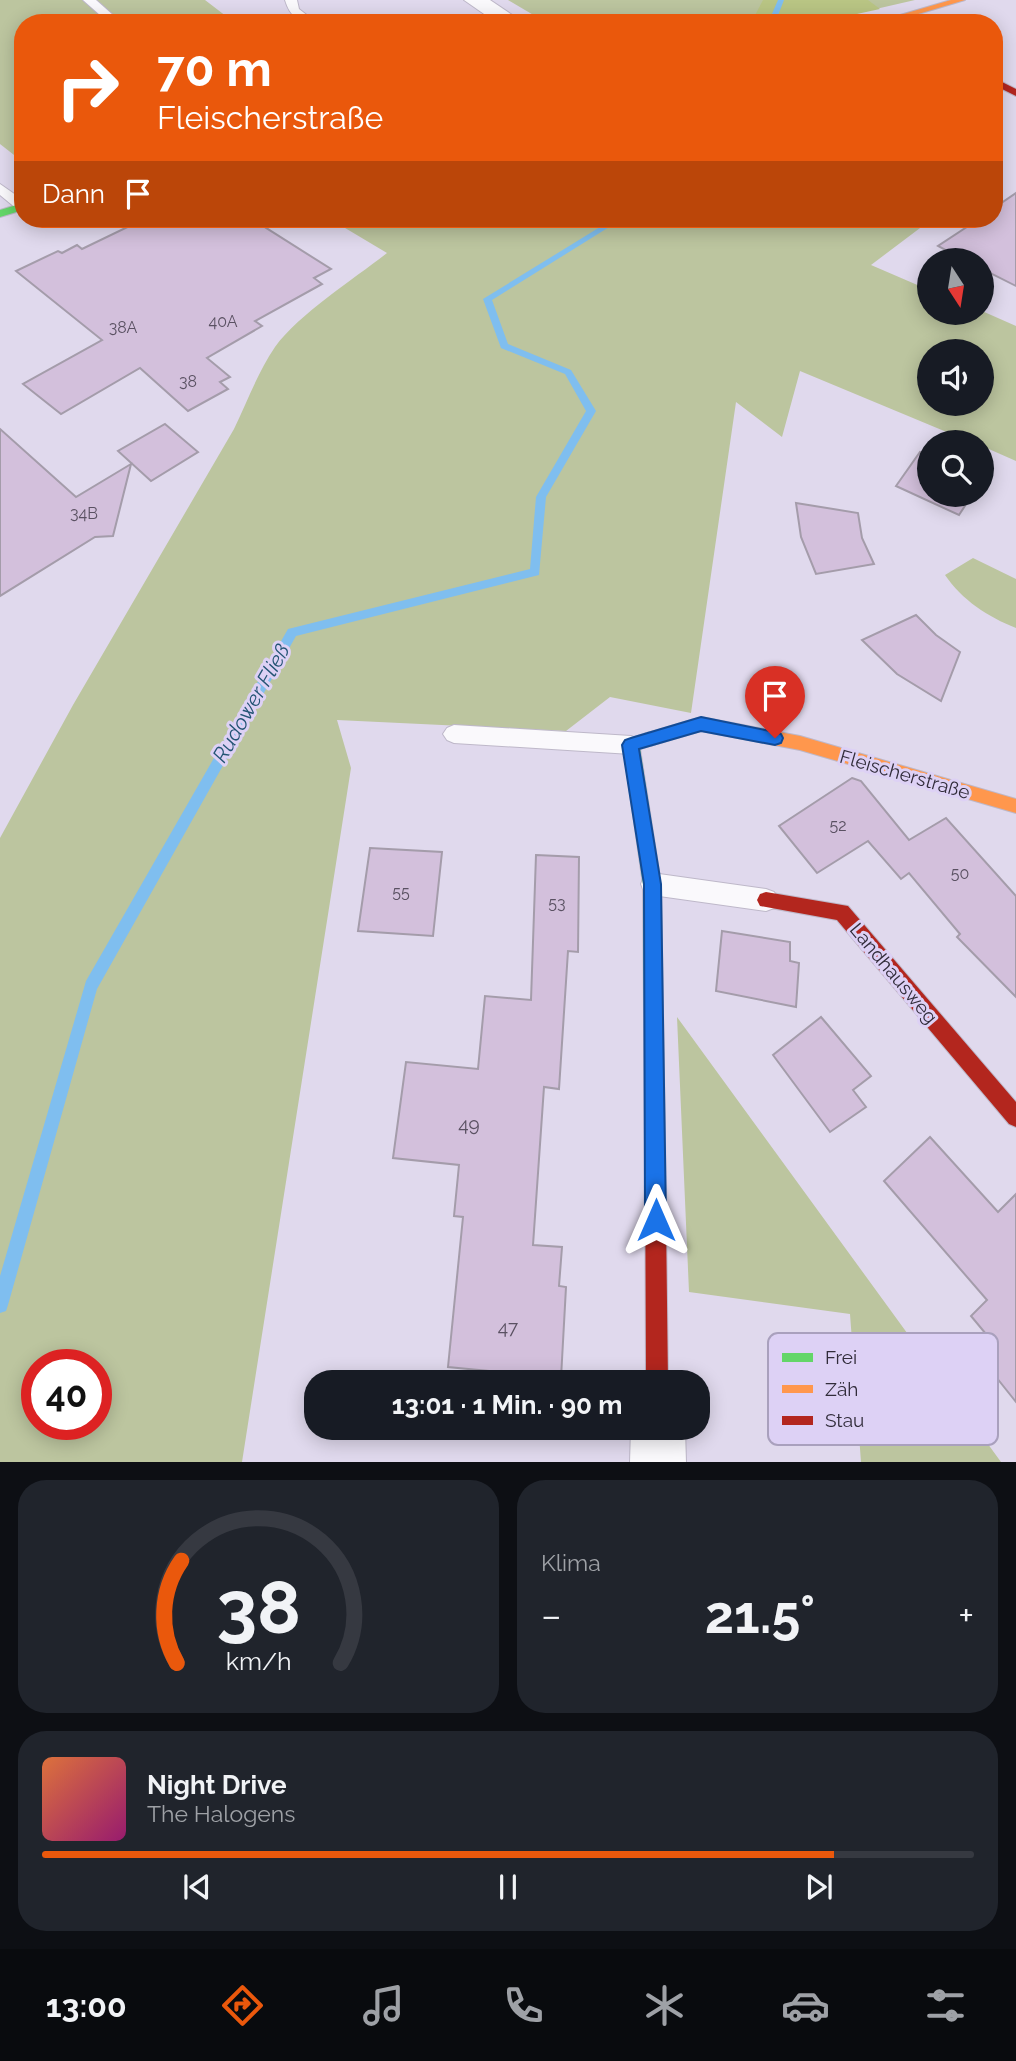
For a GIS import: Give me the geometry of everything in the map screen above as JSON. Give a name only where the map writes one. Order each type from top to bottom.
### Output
[{"type":"street","points":[[475,0],[498,14]]},
{"type":"street","points":[[915,14],[961,0]]},
{"type":"street","name":"Fleischerstraße","points":[[631,745],[701,724],[800,743],[1016,806]]},
{"type":"street","points":[[631,745],[652,884],[657,1370]]},
{"type":"street","name":"Landhausweg","points":[[766,900],[842,912],[1016,1117]]},
{"type":"street","points":[[658,1440],[658,1462]]},
{"type":"lane","points":[[89,0],[105,14]]},
{"type":"lane","points":[[0,188],[14,199]]},
{"type":"lane","points":[[454,734],[631,745]]},
{"type":"lane","name":"Landhausweg","points":[[652,884],[766,900]]},
{"type":"green space","points":[[0,0],[205,0],[223,14],[14,14],[14,155],[0,144]]},
{"type":"green space","points":[[508,0],[915,0],[854,14],[532,14]]},
{"type":"green space","points":[[763,0],[868,0],[880,9],[857,14],[756,14]]},
{"type":"green space","points":[[345,228],[920,228],[871,265],[917,285],[917,326],[994,326],[994,316],[1016,326],[1016,461],[994,451],[994,430],[942,430],[800,371],[782,437],[736,402],[691,713],[610,697],[566,731],[337,720],[351,768],[242,1462],[0,1462],[0,838],[73,705],[234,429],[269,357],[298,322],[387,253]]},
{"type":"green space","points":[[973,558],[1016,579],[1016,628],[976,607],[945,575]]},
{"type":"green space","points":[[677,1017],[907,1333],[851,1333],[850,1314],[689,1292]]},
{"type":"green space","points":[[860,1445],[989,1445],[1001,1462],[861,1462]]},
{"type":"building","points":[[1016,193],[1016,286],[994,275],[994,248],[938,246],[965,228],[1003,228],[1003,202]]},
{"type":"building","points":[[125,228],[266,228],[331,269],[314,278],[322,284],[255,321],[262,326],[207,358],[230,377],[220,382],[228,389],[188,411],[140,368],[61,414],[23,384],[102,340],[16,271],[58,251],[62,253],[77,245],[82,249]]},
{"type":"building","points":[[165,424],[198,452],[151,481],[118,451]]},
{"type":"building","points":[[0,429],[76,497],[131,464],[113,536],[95,537],[0,596]]},
{"type":"building","points":[[917,456],[917,496],[896,486]]},
{"type":"building","points":[[796,503],[858,513],[862,538],[874,564],[816,574],[801,537]]},
{"type":"building","points":[[942,507],[964,507],[959,515]]},
{"type":"building","points":[[916,615],[936,635],[960,652],[941,701],[897,674],[862,640]]},
{"type":"building","points":[[852,778],[861,781],[909,840],[946,818],[1016,896],[1016,997],[957,937],[960,934],[909,873],[901,879],[868,841],[817,873],[779,826]]},
{"type":"building","points":[[370,848],[442,852],[433,936],[358,931]]},
{"type":"building","points":[[536,855],[579,857],[578,952],[568,951],[559,1089],[544,1087],[533,1245],[562,1247],[559,1286],[566,1287],[561,1370],[479,1370],[448,1367],[463,1217],[454,1216],[459,1165],[393,1158],[406,1062],[478,1069],[485,996],[531,1000]]},
{"type":"building","points":[[722,931],[790,942],[790,961],[799,963],[796,1007],[716,991]]},
{"type":"building","points":[[821,1017],[871,1076],[853,1090],[866,1107],[830,1132],[773,1055]]},
{"type":"building","points":[[930,1137],[998,1212],[1016,1194],[1016,1402],[998,1379],[998,1333],[985,1333],[971,1316],[987,1300],[884,1181]]},
{"type":"waterway","name":"Rudower Fließ","points":[[775,14],[781,0]]},
{"type":"waterway","name":"Rudower Fließ","points":[[0,1305],[91,986],[292,632],[535,572],[541,497],[591,411],[568,372],[504,346],[487,299],[603,228]]},
{"type":"traffic: fast","points":[[0,214],[14,209]]},
{"type":"traffic: fast","points":[[650,739],[631,745],[652,884],[655,1142]]},
{"type":"traffic: slow","points":[[910,14],[961,0]]},
{"type":"traffic: slow","points":[[650,739],[701,724],[800,743],[1016,806]]},
{"type":"traffic: jam","points":[[1003,86],[1016,93]]},
{"type":"traffic: jam","points":[[766,900],[842,912],[1016,1117]]},
{"type":"traffic: jam","points":[[655,1142],[657,1370]]},
{"type":"route","points":[[656,1220],[652,884],[631,745],[701,724],[775,738]]}]
